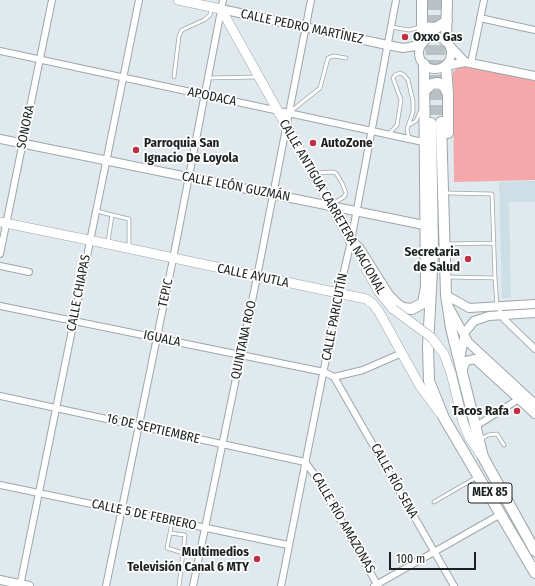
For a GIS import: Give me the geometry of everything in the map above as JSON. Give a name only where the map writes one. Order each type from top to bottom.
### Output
[{"type":"highway","points":[[422,0],[422,44]]},
{"type":"highway","points":[[447,0],[447,42]]},
{"type":"highway","points":[[422,27],[436,28],[447,21]]},
{"type":"highway","points":[[351,241],[359,249],[393,301],[403,308],[416,308],[423,303],[426,296],[426,280],[423,95],[421,60]]},
{"type":"highway","points":[[445,239],[448,221],[449,193],[448,94],[446,66]]},
{"type":"highway","points":[[423,95],[432,84],[438,83],[444,86],[448,94]]},
{"type":"highway","name":"MEX 85","points":[[534,572],[444,418],[428,375],[429,323],[433,270],[436,122],[445,239],[447,299],[451,328],[483,457],[535,551]]},
{"type":"highway","points":[[424,227],[433,250]]},
{"type":"highway","points":[[426,280],[433,270]]},
{"type":"main road","name":"CALLE PEDRO MARTÍNEZ","points":[[178,0],[218,6]]},
{"type":"main road","name":"CALLE ANTIGUA CARRETERA NACIONAL","points":[[218,6],[379,292],[393,309],[431,337],[444,354],[451,374],[463,422],[469,437],[483,457]]},
{"type":"main road","points":[[218,22],[222,23],[236,48],[243,51]]},
{"type":"main road","name":"CALLE AYUTLA","points":[[3,223],[366,299],[373,304],[379,312],[423,390],[444,418]]},
{"type":"street","name":"SONORA","points":[[0,254],[3,223],[22,144],[52,0]]},
{"type":"street","name":"CALLE CHIAPAS","points":[[23,585],[39,493],[124,77],[138,0]]},
{"type":"street","name":"QUINTANA ROO","points":[[193,586],[241,355],[271,195],[289,114],[311,0]]},
{"type":"street","name":"CALLE PARICUTÍN","points":[[281,586],[339,293],[351,241],[370,131],[396,0]]},
{"type":"street","points":[[468,62],[484,0]]},
{"type":"street","name":"TEPIC","points":[[106,586],[123,511],[208,78],[218,22],[218,6]]},
{"type":"street","name":"CALLE PEDRO MARTÍNEZ","points":[[218,6],[305,28],[403,48],[422,44]]},
{"type":"street","points":[[480,18],[535,30]]},
{"type":"street","points":[[468,62],[447,42],[433,37],[422,44],[421,60],[436,69],[468,62],[535,76]]},
{"type":"street","points":[[446,66],[451,56],[447,42]]},
{"type":"street","name":"CALLE PEDRO MARTÍNEZ","points":[[403,48],[421,60]]},
{"type":"street","name":"APODACA","points":[[0,52],[124,77],[423,142]]},
{"type":"street","name":"CALLE LEÓN GUZMÁN","points":[[0,139],[271,195],[356,210],[424,227]]},
{"type":"street","points":[[0,266],[29,272]]},
{"type":"street","points":[[447,299],[469,308],[535,313]]},
{"type":"street","points":[[447,299],[464,337],[522,397],[535,414]]},
{"type":"street","points":[[461,366],[464,337],[467,328],[474,321],[499,311],[535,304]]},
{"type":"street","name":"IGUALA","points":[[0,306],[324,372],[334,377]]},
{"type":"street","points":[[499,311],[535,348]]},
{"type":"street","points":[[472,346],[471,332],[474,321]]},
{"type":"street","points":[[334,377],[363,370],[402,353]]},
{"type":"street","points":[[461,366],[466,361],[475,359],[522,397],[535,404]]},
{"type":"street","name":"CALLE RÍO SENA","points":[[334,377],[454,586]]},
{"type":"street","name":"16 DE SEPTIEMBRE","points":[[0,396],[305,462]]},
{"type":"street","points":[[476,426],[522,397]]},
{"type":"street","name":"CALLE RÍO AMAZONAS","points":[[305,462],[318,478],[377,585]]},
{"type":"street","name":"CALLE 5 DE FEBRERO","points":[[0,485],[288,545]]},
{"type":"street","points":[[377,585],[501,514]]},
{"type":"street","points":[[0,580],[23,585]]},
{"type":"lane","points":[[174,77],[182,30],[204,20],[218,6]]},
{"type":"lane","points":[[391,27],[409,30],[422,27]]},
{"type":"lane","points":[[289,114],[320,88],[328,58],[334,56],[346,58]]},
{"type":"lane","points":[[388,135],[397,125],[401,100],[393,78],[395,74],[400,73],[404,74],[408,80],[414,107],[407,128],[409,139]]},
{"type":"lane","points":[[208,78],[258,77]]},
{"type":"lane","points":[[409,125],[418,119],[423,95]]},
{"type":"lane","points":[[397,125],[407,128]]},
{"type":"lane","points":[[313,174],[336,173],[342,183],[346,192],[344,197],[331,205]]},
{"type":"lane","points":[[449,193],[492,194],[495,278],[499,311]]},
{"type":"lane","points":[[96,211],[129,219],[129,249]]},
{"type":"lane","points":[[108,244],[112,215]]},
{"type":"lane","points":[[445,239],[494,243]]},
{"type":"lane","points":[[446,277],[495,278]]},
{"type":"lane","points":[[479,440],[488,435],[497,434],[504,445]]},
{"type":"lane","points":[[434,502],[479,476]]},
{"type":"lane","points":[[172,521],[167,548],[183,553]]},
{"type":"lane","points":[[170,533],[185,535],[179,586]]},
{"type":"shaded area","points":[[463,64],[535,81],[535,180],[454,182],[453,72]]},
{"type":"shaded area","points":[[535,181],[535,202],[509,202],[511,298],[502,298],[499,182]]},
{"type":"tunnel","points":[[430,0],[431,123]]},
{"type":"tunnel","points":[[440,0],[441,122]]},
{"type":"place","name":"Oxxo Gas","points":[[405,37]]},
{"type":"place","name":"AutoZone","points":[[313,143]]},
{"type":"place","name":"Parroquia San Ignacio De Loyola","points":[[136,150]]},
{"type":"place","name":"Secretaria de Salud","points":[[468,259]]},
{"type":"place","name":"Tacos Rafa","points":[[517,411]]},
{"type":"place","name":"Multimedios Televisión Canal 6 MTY","points":[[257,559]]}]
